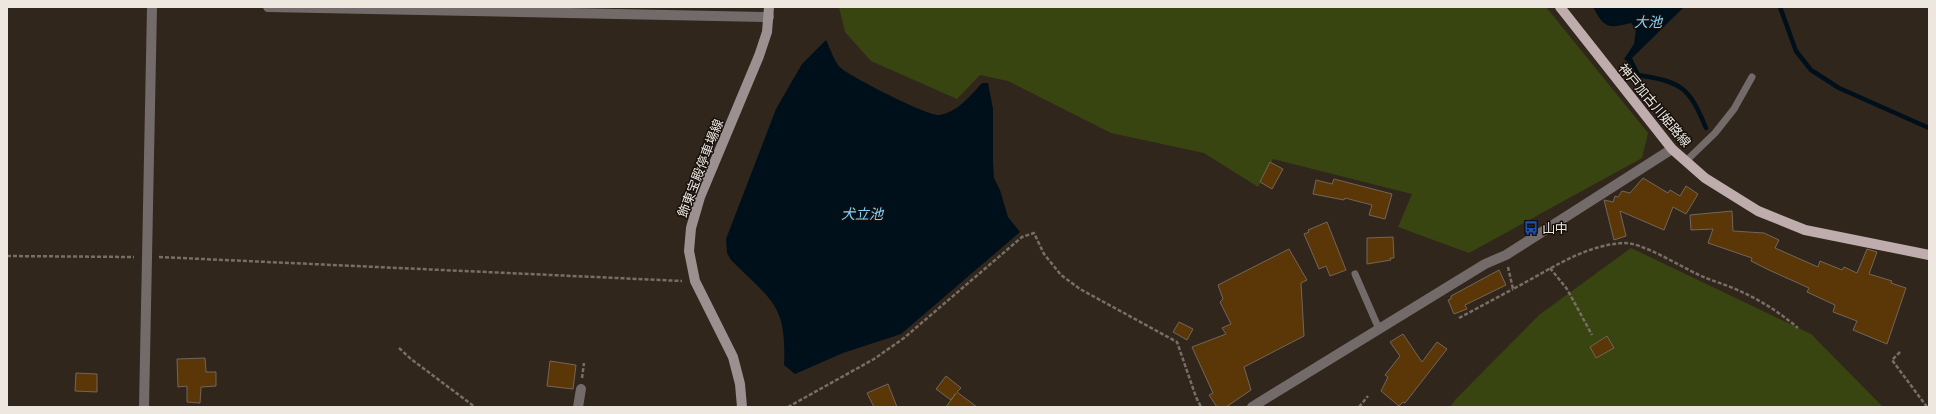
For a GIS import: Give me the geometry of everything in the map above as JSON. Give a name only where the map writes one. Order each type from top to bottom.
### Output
[{"type":"main road","name":"神戸加古川姫路線","points":[[1560,7],[1672,149],[1705,178],[1758,211],[1781,222],[1805,230],[1929,255]]},
{"type":"main road","name":"飾東宝殿停車場線","points":[[742,407],[740,384],[733,357],[695,281],[689,251],[691,228],[700,197],[759,56],[766,32],[769,12]]},
{"type":"street","points":[[144,407],[152,7]]},
{"type":"street","points":[[268,7],[769,12]]},
{"type":"street","points":[[1252,407],[1484,264],[1506,255],[1672,149]]},
{"type":"street","points":[[578,407],[580,389]]},
{"type":"lane","points":[[1686,161],[1715,133],[1725,121],[1734,109],[1752,77]]},
{"type":"lane","points":[[1355,274],[1379,329]]},
{"type":"path","points":[[788,407],[874,359],[904,338],[1022,236],[1034,233],[1044,254],[1061,275],[1080,289],[1177,342],[1196,397],[1201,407]]},
{"type":"path","points":[[1459,318],[1573,256],[1606,246],[1626,243],[1638,246],[1706,279],[1750,296],[1782,314],[1798,328]]},
{"type":"path","points":[[1506,255],[1513,289]]},
{"type":"path","points":[[7,256],[146,257],[695,281]]},
{"type":"path","points":[[1550,268],[1567,289],[1592,335]]},
{"type":"path","points":[[399,348],[411,359],[475,407]]},
{"type":"path","points":[[1900,352],[1892,360],[1927,407]]},
{"type":"path","points":[[1359,407],[1368,396]]},
{"type":"green space","points":[[839,7],[1546,7],[1648,133],[1642,158],[1469,253],[1398,227],[1412,194],[1273,159],[1258,187],[1204,153],[1111,133],[1008,81],[980,75],[957,99],[871,61],[845,32]]},
{"type":"green space","points":[[1631,248],[1811,334],[1883,407],[1450,407],[1455,400],[1539,315]]},
{"type":"water","name":"大池","points":[[1593,7],[1684,7],[1628,62],[1624,59],[1634,44],[1636,29],[1631,23],[1612,26],[1604,23]]},
{"type":"water","name":"犬立池","points":[[826,40],[839,67],[890,96],[932,114],[946,114],[952,111],[963,103],[982,83],[988,83],[993,109],[994,178],[1000,190],[1008,217],[1020,232],[901,334],[843,353],[795,374],[784,365],[783,328],[774,305],[757,285],[731,260],[727,253],[726,239],[776,109],[802,64]]},
{"type":"building","points":[[1270,162],[1283,169],[1272,189],[1260,182]]},
{"type":"building","points":[[1643,178],[1668,193],[1670,190],[1680,196],[1686,186],[1698,194],[1686,214],[1673,207],[1664,230],[1620,211],[1626,236],[1614,240],[1604,200],[1613,202],[1615,196],[1618,197],[1622,191],[1630,193]]},
{"type":"building","points":[[1334,179],[1392,194],[1385,219],[1369,215],[1372,205],[1345,198],[1344,200],[1313,194],[1316,180],[1332,184]]},
{"type":"building","points":[[1732,211],[1733,231],[1764,233],[1779,240],[1775,248],[1818,267],[1820,261],[1842,270],[1844,267],[1857,273],[1867,249],[1877,252],[1869,274],[1892,281],[1891,283],[1906,288],[1887,344],[1853,330],[1857,321],[1833,312],[1835,305],[1807,292],[1809,288],[1751,261],[1752,258],[1708,243],[1713,229],[1691,230],[1690,215]]},
{"type":"building","points":[[1327,222],[1346,270],[1330,276],[1326,266],[1319,269],[1304,234],[1309,232],[1308,230]]},
{"type":"building","points":[[1393,237],[1394,258],[1390,258],[1391,260],[1367,264],[1367,238]]},
{"type":"building","points":[[1289,249],[1307,280],[1301,283],[1304,336],[1244,367],[1251,390],[1226,407],[1217,407],[1209,395],[1213,393],[1192,347],[1226,334],[1222,328],[1231,324],[1220,302],[1223,299],[1218,285]]},
{"type":"building","points":[[1499,270],[1506,285],[1465,305],[1467,309],[1454,314],[1448,300],[1451,299],[1451,296]]},
{"type":"building","points":[[1179,322],[1193,329],[1187,340],[1173,332]]},
{"type":"building","points":[[1403,334],[1422,362],[1437,342],[1447,349],[1405,403],[1403,402],[1399,406],[1381,391],[1388,377],[1385,375],[1400,356],[1390,342]]},
{"type":"building","points":[[1607,336],[1614,348],[1596,358],[1590,347]]},
{"type":"building","points":[[205,358],[206,372],[216,372],[216,386],[201,387],[200,403],[187,402],[187,386],[178,387],[177,359]]},
{"type":"building","points":[[550,361],[576,365],[573,389],[547,386]]},
{"type":"building","points":[[76,373],[97,374],[97,392],[75,391]]},
{"type":"building","points":[[946,376],[961,388],[957,392],[977,407],[946,407],[951,400],[936,389]]},
{"type":"building","points":[[888,384],[897,407],[874,407],[867,393]]},
{"type":"waterway","points":[[1780,7],[1796,51],[1811,70],[1839,88],[1929,128]]},
{"type":"waterway","points":[[1630,59],[1638,75],[1665,80],[1674,84],[1689,95],[1706,128]]},
{"type":"place","name":"山中","points":[[1531,228]]}]
